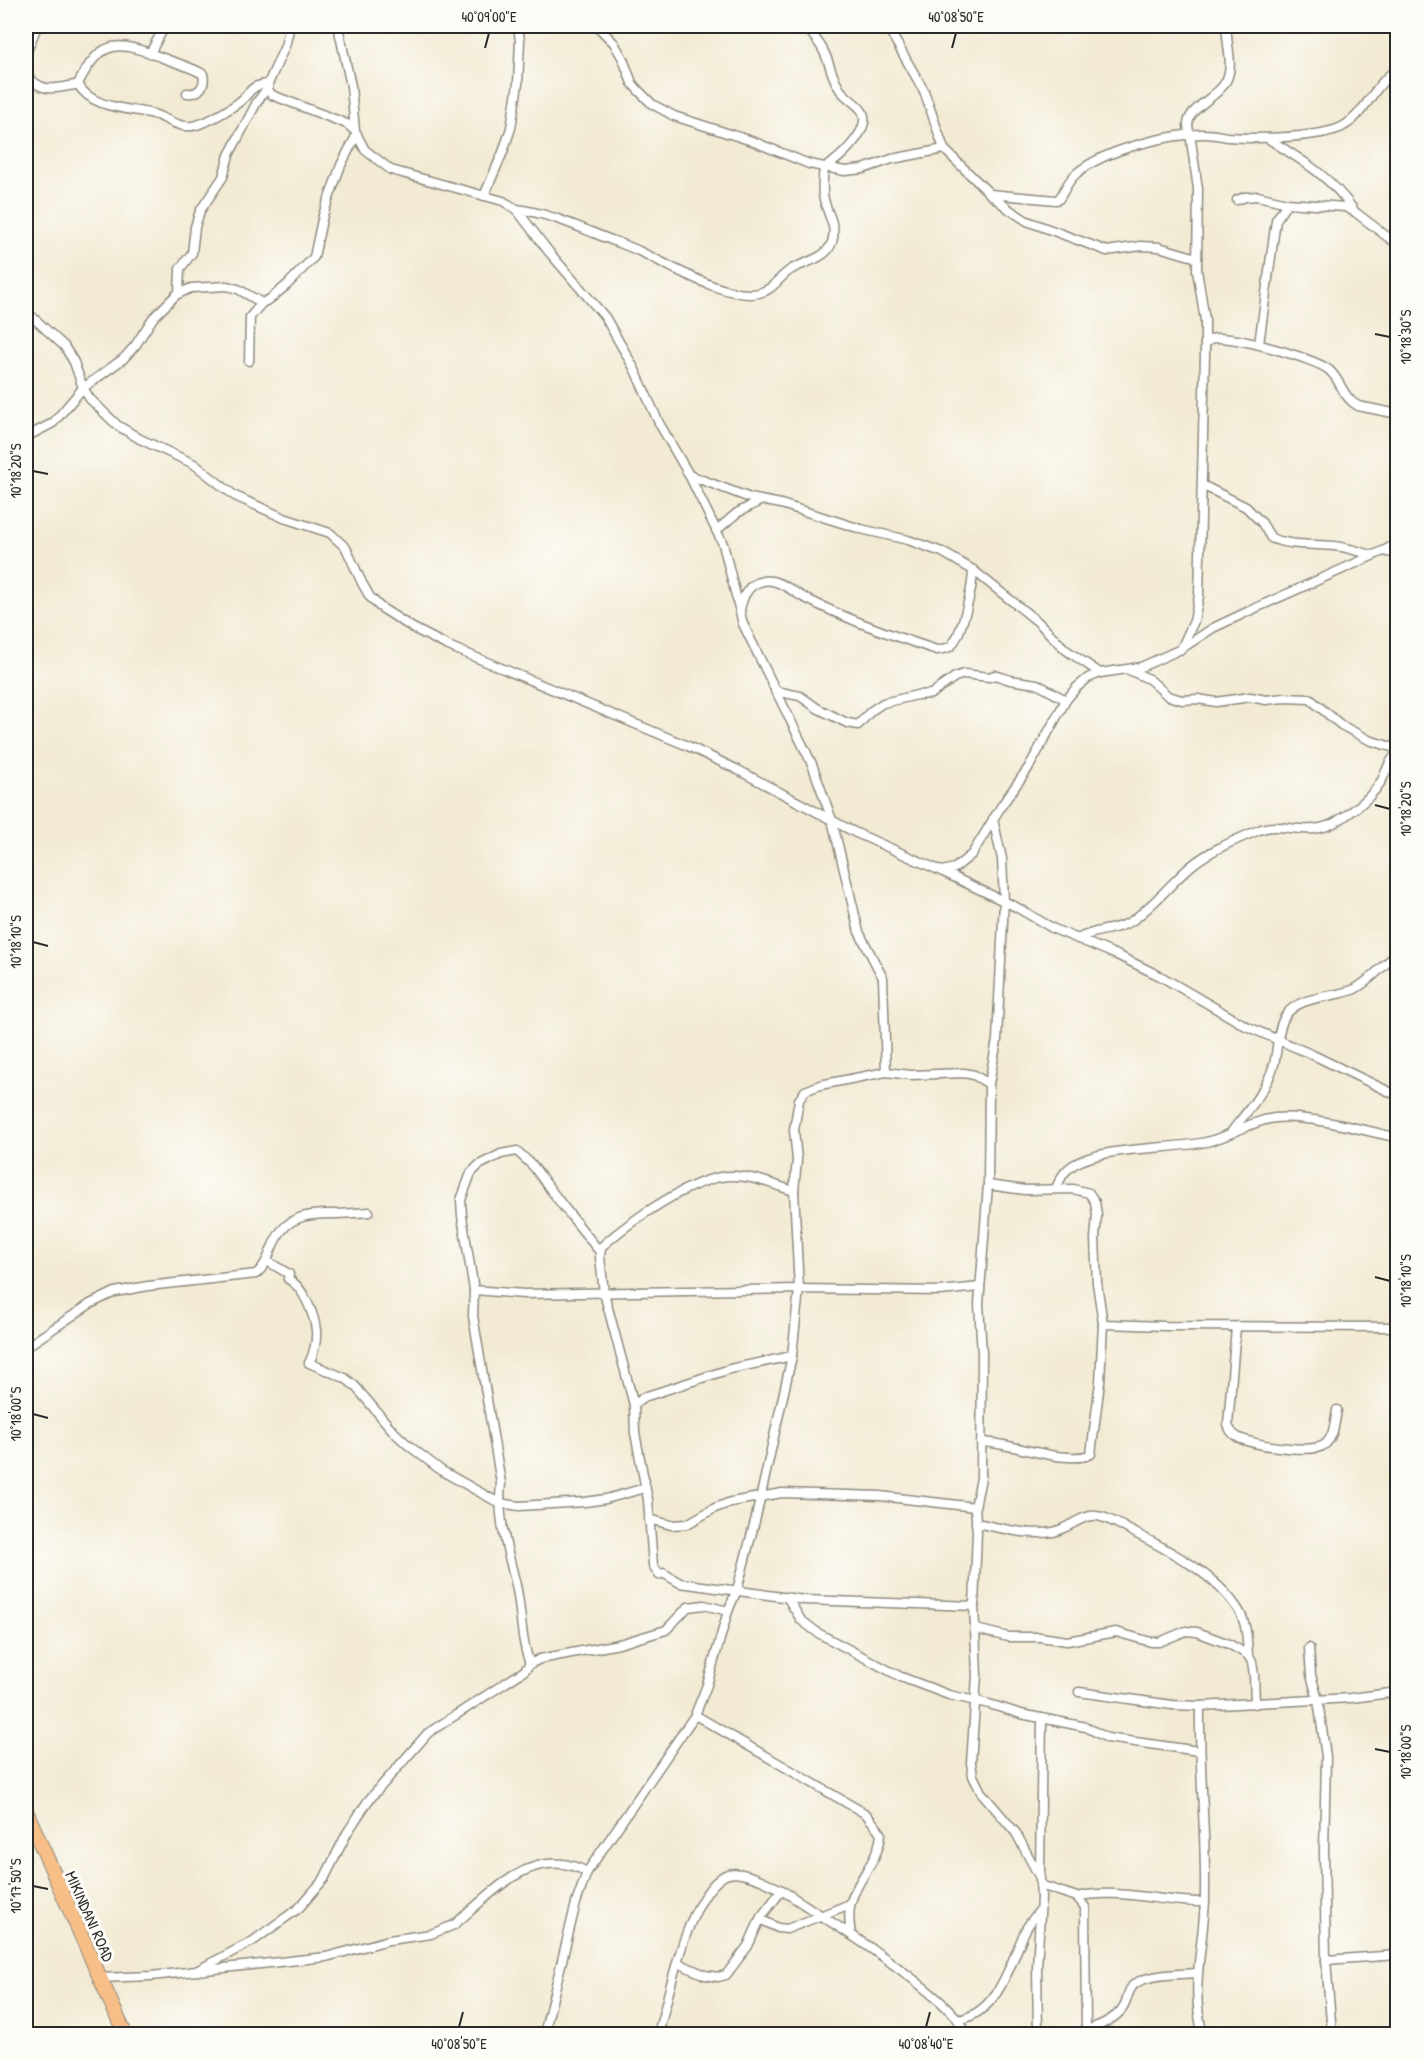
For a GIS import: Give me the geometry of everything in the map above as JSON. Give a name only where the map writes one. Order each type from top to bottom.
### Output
[{"type":"highway","name":"MIKINDANI ROAD","points":[[26,1812],[124,2034]]},
{"type":"street","points":[[26,54],[37,26]]},
{"type":"street","points":[[150,53],[165,26]]},
{"type":"street","points":[[179,293],[180,269],[192,253],[194,232],[200,211],[223,177],[229,155],[268,86],[285,46],[290,26]]},
{"type":"street","points":[[249,360],[249,324],[253,312],[287,285],[314,257],[323,215],[356,132],[351,86],[338,26]]},
{"type":"street","points":[[484,196],[511,128],[518,84],[520,41],[518,26]]},
{"type":"street","points":[[597,26],[614,43],[632,83],[652,104],[674,116],[752,141],[809,164],[853,171],[892,159],[944,149]]},
{"type":"street","points":[[805,26],[824,51],[840,91],[862,110],[863,115],[863,123],[851,146],[825,167]]},
{"type":"street","points":[[887,26],[924,91],[944,149],[990,194],[1027,221],[1099,249],[1114,251],[1141,246],[1159,248],[1197,258]]},
{"type":"street","points":[[1181,649],[1194,621],[1198,596],[1205,344],[1205,320],[1197,258],[1198,196],[1190,134],[1187,127],[1190,116],[1227,81],[1230,69],[1227,26]]},
{"type":"street","points":[[1395,26],[1398,30]]},
{"type":"street","points":[[78,84],[91,60],[112,47],[130,46],[203,74],[204,80],[201,88],[194,94],[187,93]]},
{"type":"street","points":[[990,194],[1056,200],[1059,199],[1071,179],[1092,163],[1133,146],[1168,137],[1208,134],[1267,138],[1326,132],[1345,126],[1381,84],[1398,69]]},
{"type":"street","points":[[26,75],[34,84],[45,89],[78,84]]},
{"type":"street","points":[[78,84],[83,91],[100,101],[127,110],[157,116],[177,125],[188,126],[210,119],[240,101],[252,88],[268,86]]},
{"type":"street","points":[[268,86],[269,92],[276,97],[347,124],[356,132],[366,150],[391,170],[503,201],[516,209],[604,317],[634,368],[666,437],[689,475],[717,530],[723,544],[743,624],[812,764],[832,820],[859,932],[883,978],[886,1072]]},
{"type":"street","points":[[1267,138],[1317,170],[1334,185],[1355,212]]},
{"type":"street","points":[[516,209],[574,224],[643,252],[659,262],[725,291],[755,294],[773,288],[785,274],[818,257],[828,250],[832,243],[834,226],[824,202],[825,167]]},
{"type":"street","points":[[1237,200],[1258,196],[1287,203],[1341,205],[1355,212],[1398,245]]},
{"type":"street","points":[[1259,344],[1276,220],[1287,203]]},
{"type":"street","points":[[26,437],[53,423],[83,388],[129,353],[153,318],[179,293],[191,288],[227,286],[238,289],[262,303]]},
{"type":"street","points":[[26,311],[55,336],[70,355],[83,388],[90,399],[127,432],[194,464],[235,496],[284,518],[330,532],[346,548],[370,597],[380,607],[413,628],[446,645],[688,746],[832,820],[1004,901],[1054,929],[1162,977],[1222,1013],[1398,1096]]},
{"type":"street","points":[[1205,344],[1212,339],[1221,338],[1259,344],[1322,364],[1335,375],[1346,397],[1358,406],[1398,414]]},
{"type":"street","points":[[689,475],[760,501],[781,504],[942,552],[974,570],[1038,622],[1066,650],[1100,673]]},
{"type":"street","points":[[1202,485],[1246,507],[1255,514],[1267,532],[1275,539],[1286,543],[1337,546],[1372,555]]},
{"type":"street","points":[[717,530],[737,513],[760,501]]},
{"type":"street","points":[[941,871],[955,868],[972,854],[1029,767],[1066,700],[1088,678],[1100,673],[1141,667],[1181,649],[1214,628],[1398,543]]},
{"type":"street","points":[[1383,551],[1398,554]]},
{"type":"street","points":[[740,611],[742,597],[747,590],[755,584],[770,580],[823,607],[868,626],[937,650],[945,649],[951,646],[969,601],[974,570]]},
{"type":"street","points":[[1078,939],[1089,932],[1114,929],[1132,920],[1202,858],[1259,830],[1270,828],[1317,829],[1337,822],[1370,796],[1398,751],[1369,740],[1341,725],[1310,699],[1266,700],[1250,697],[1216,702],[1198,699],[1182,700],[1168,696],[1149,679],[1126,670]]},
{"type":"street","points":[[775,691],[800,696],[817,708],[847,723],[858,725],[877,705],[916,695],[932,694],[951,680],[964,674],[984,677],[995,675],[1037,684],[1066,700]]},
{"type":"street","points":[[993,819],[1002,859],[1004,901],[997,1040],[989,1084],[988,1185],[980,1287],[981,1442],[980,1485],[975,1507],[974,1606],[977,1675],[971,1751],[973,1776],[981,1792],[1016,1833],[1040,1881],[1077,1897],[1118,1895],[1179,1902],[1205,1902]]},
{"type":"street","points":[[1230,1132],[1245,1115],[1268,1079],[1274,1066],[1283,1021],[1287,1014],[1295,1007],[1310,1001],[1356,988],[1368,981],[1398,953]]},
{"type":"street","points":[[544,2034],[574,1913],[587,1872],[695,1714],[737,1590],[792,1356],[799,1289],[794,1191],[797,1160],[794,1130],[797,1106],[802,1096],[812,1088],[886,1072],[911,1075],[964,1073],[978,1077],[989,1084]]},
{"type":"street","points":[[1056,1188],[1069,1168],[1091,1157],[1208,1142],[1251,1124],[1276,1118],[1312,1121],[1398,1138]]},
{"type":"street","points":[[530,1664],[523,1643],[516,1586],[507,1554],[499,1503],[501,1484],[473,1316],[474,1290],[461,1200],[475,1168],[510,1151],[517,1151],[533,1166],[600,1252]]},
{"type":"street","points":[[794,1191],[731,1176],[700,1183],[682,1191],[631,1223],[601,1248],[604,1293],[634,1405],[635,1433],[645,1488],[653,1565],[659,1575],[663,1573],[680,1583],[787,1597],[829,1602],[974,1606]]},
{"type":"street","points":[[981,1442],[998,1443],[1077,1458],[1091,1454],[1100,1382],[1103,1324],[1097,1283],[1095,1246],[1097,1215],[1095,1202],[1091,1195],[1086,1192],[1056,1188],[1024,1190],[988,1185]]},
{"type":"street","points":[[26,1347],[90,1304],[115,1293],[148,1286],[256,1274],[267,1261],[279,1233],[286,1224],[297,1218],[311,1214],[369,1212]]},
{"type":"street","points":[[267,1261],[289,1274],[288,1279],[295,1283],[308,1307],[316,1330],[309,1363],[345,1378],[355,1386],[394,1432],[442,1471],[499,1503],[519,1506],[585,1502],[606,1499],[645,1488]]},
{"type":"street","points":[[474,1290],[524,1294],[799,1289],[940,1291],[980,1287]]},
{"type":"street","points":[[1103,1324],[1398,1328]]},
{"type":"street","points":[[1236,1327],[1228,1425],[1235,1436],[1280,1447],[1304,1450],[1318,1448],[1330,1438],[1337,1410]]},
{"type":"street","points":[[634,1405],[644,1397],[730,1369],[792,1356]]},
{"type":"street","points":[[649,1518],[680,1526],[692,1523],[731,1502],[782,1493],[880,1496],[975,1507]]},
{"type":"street","points":[[976,1522],[1043,1533],[1060,1530],[1092,1515],[1123,1526],[1168,1551],[1218,1586],[1238,1610],[1244,1622],[1248,1655],[1252,1662],[1255,1704]]},
{"type":"street","points":[[787,1597],[795,1612],[809,1627],[870,1662],[901,1677],[949,1695],[1086,1727],[1107,1738],[1199,1751]]},
{"type":"street","points":[[196,1971],[253,1941],[299,1908],[324,1879],[347,1833],[368,1801],[428,1733],[540,1659],[627,1642],[666,1630],[688,1607],[704,1605],[728,1611]]},
{"type":"street","points":[[976,1629],[1008,1637],[1040,1637],[1067,1641],[1116,1632],[1151,1642],[1159,1642],[1191,1631],[1229,1644],[1248,1655]]},
{"type":"street","points":[[1309,1648],[1326,1757],[1324,1851],[1326,1960],[1332,2034]]},
{"type":"street","points":[[1079,1692],[1172,1705],[1200,1706],[1318,1700],[1398,1692]]},
{"type":"street","points":[[1200,1706],[1199,1751],[1205,1856],[1205,1902],[1196,2002],[1203,2034]]},
{"type":"street","points":[[695,1714],[816,1786],[853,1805],[872,1819],[881,1833],[880,1841],[850,1904],[851,1934]]},
{"type":"street","points":[[1038,2034],[1036,1968],[1040,1910],[1042,1718]]},
{"type":"street","points":[[99,1978],[151,1976],[326,1957],[389,1940],[431,1934],[454,1925],[501,1885],[533,1867],[575,1865],[587,1872]]},
{"type":"street","points":[[658,2034],[687,1930],[696,1907],[721,1877],[730,1874],[743,1874],[762,1880],[782,1890],[851,1934],[942,2003],[968,2034]]},
{"type":"street","points":[[678,1963],[705,1975],[724,1976],[748,1946],[760,1919],[782,1890]]},
{"type":"street","points":[[1077,1897],[1085,1907],[1086,2032],[1122,2010],[1131,1989],[1138,1982],[1169,1975],[1197,1973]]},
{"type":"street","points":[[760,1919],[778,1928],[787,1929],[850,1904]]},
{"type":"street","points":[[958,2020],[975,2014],[992,2000],[1027,1927],[1040,1910]]},
{"type":"street","points":[[1326,1960],[1398,1955]]}]
